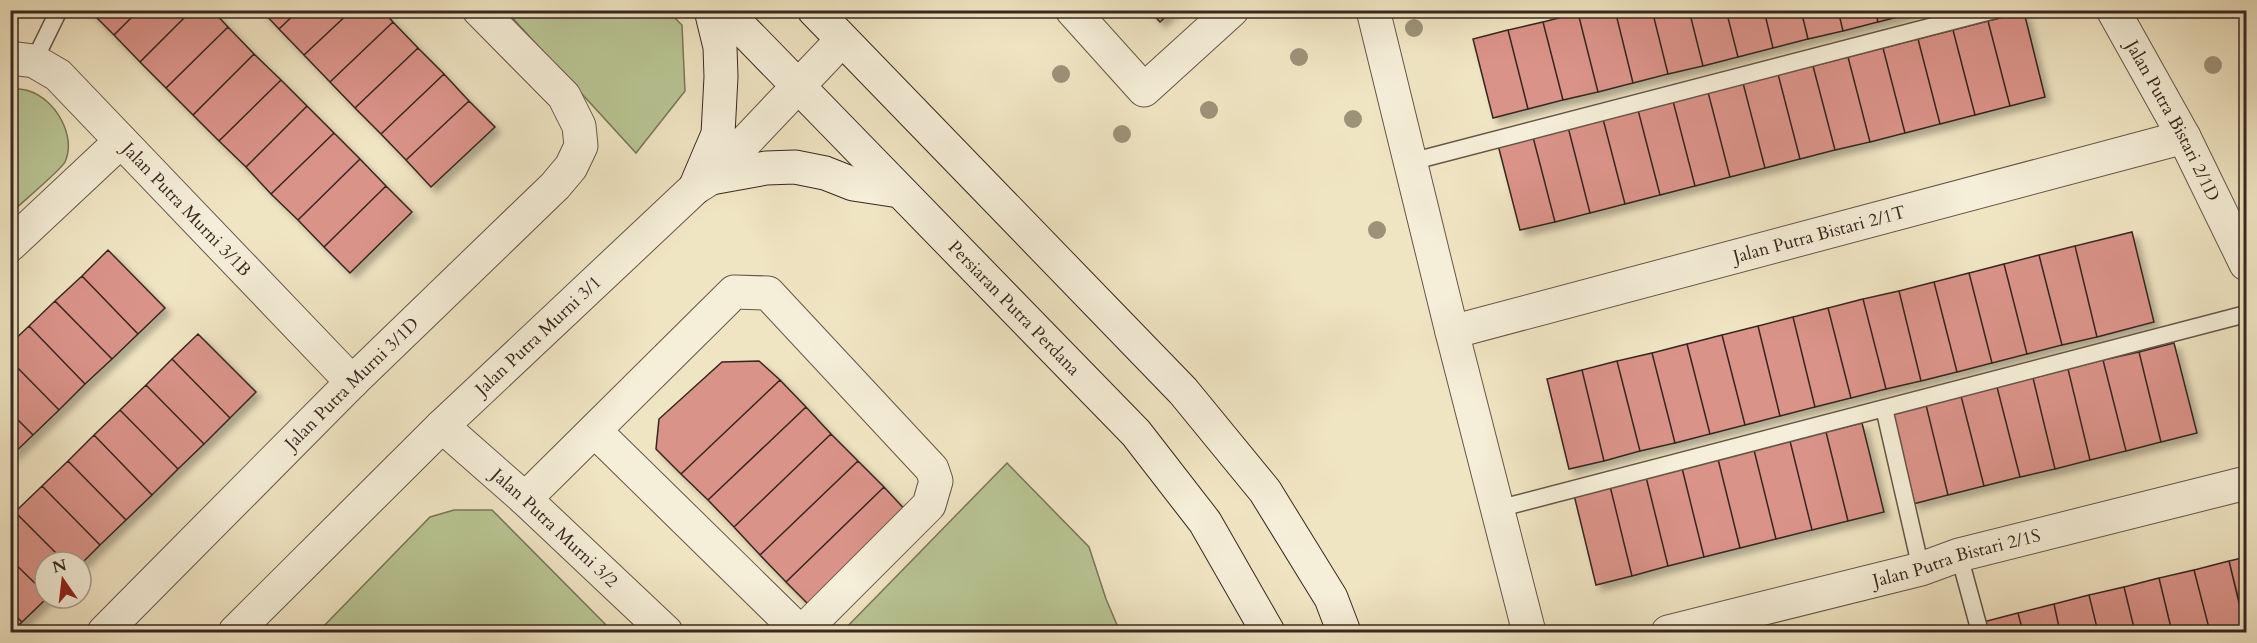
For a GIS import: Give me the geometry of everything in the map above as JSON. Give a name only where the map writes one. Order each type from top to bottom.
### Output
[{"type":"street","name":"Jalan Putra Murni 3/1D","points":[[104,633],[352,382],[572,167],[581,146],[579,126],[564,96],[479,10]]},
{"type":"street","points":[[703,183],[718,134],[722,77],[720,47],[711,10]]},
{"type":"street","name":"Persiaran Putra Perdana","points":[[724,10],[1136,433],[1205,522],[1268,633]]},
{"type":"street","points":[[814,10],[1183,391],[1265,491],[1331,598],[1344,633]]},
{"type":"street","points":[[1072,10],[1144,90],[1232,10]]},
{"type":"street","points":[[1373,10],[1529,633]]},
{"type":"street","name":"Jalan Putra Bistari 2/1D","points":[[2113,10],[2184,137],[2247,264]]},
{"type":"street","name":"Jalan Putra Murni 3/1","points":[[235,633],[442,426],[703,183],[842,40]]},
{"type":"street","name":"Jalan Putra Murni 3/1B","points":[[22,59],[58,75],[352,382]]},
{"type":"street","name":"Jalan Putra Bistari 2/1T","points":[[1452,332],[2184,137]]},
{"type":"street","points":[[10,245],[121,141]]},
{"type":"street","points":[[703,183],[766,168],[795,167],[825,173],[854,184],[899,191]]},
{"type":"street","points":[[525,499],[734,292],[768,293],[932,469],[936,481],[929,505],[801,633],[595,430]]},
{"type":"street","name":"Jalan Putra Murni 3/2","points":[[442,426],[525,499],[666,633]]},
{"type":"street","name":"Jalan Putra Bistari 2/1S","points":[[1668,633],[1921,569],[1959,555],[2247,483]]},
{"type":"lane","points":[[22,59],[59,10]]},
{"type":"lane","points":[[1410,162],[1995,10]]},
{"type":"lane","points":[[1497,509],[2247,314]]},
{"type":"lane","points":[[1884,408],[1921,569]]},
{"type":"lane","points":[[1959,555],[1980,633]]},
{"type":"green space","points":[[506,11],[668,11],[682,25],[685,91],[636,153]]},
{"type":"green space","points":[[11,88],[39,95],[55,110],[66,130],[68,152],[62,166],[11,213]]},
{"type":"green space","points":[[1007,463],[1089,547],[1106,599],[1120,632],[842,632]]},
{"type":"green space","points":[[454,510],[492,510],[613,632],[318,632],[430,517]]},
{"type":"building","points":[[89,10],[139,10],[114,35]]},
{"type":"building","points":[[139,10],[192,10],[140,62],[114,35]]},
{"type":"building","points":[[192,10],[212,10],[228,27],[166,88],[140,62]]},
{"type":"building","points":[[261,10],[299,10],[279,29]]},
{"type":"building","points":[[299,10],[352,10],[304,55],[279,29]]},
{"type":"building","points":[[352,10],[382,10],[393,22],[330,82],[304,55]]},
{"type":"building","points":[[1149,10],[1173,10],[1160,22]]},
{"type":"building","points":[[1587,10],[1615,10],[1633,83],[1598,92],[1578,13]]},
{"type":"building","points":[[1615,10],[1652,10],[1668,74],[1633,83]]},
{"type":"building","points":[[1652,10],[1689,10],[1703,66],[1668,74]]},
{"type":"building","points":[[1689,10],[1726,10],[1738,57],[1703,66]]},
{"type":"building","points":[[1726,10],[1764,10],[1773,48],[1738,57]]},
{"type":"building","points":[[1764,10],[1801,10],[1808,39],[1773,48]]},
{"type":"building","points":[[1801,10],[1838,10],[1843,31],[1808,39]]},
{"type":"building","points":[[1838,10],[1875,10],[1878,22],[1843,31]]},
{"type":"building","points":[[1875,10],[1912,10],[1913,13],[1878,22]]},
{"type":"building","points":[[2024,12],[2045,97],[2010,106],[1988,21]]},
{"type":"building","points":[[1578,13],[1598,92],[1563,100],[1543,22]]},
{"type":"building","points":[[1988,21],[2010,106],[1975,115],[1953,30]]},
{"type":"building","points":[[393,22],[418,48],[355,108],[330,82]]},
{"type":"building","points":[[1543,22],[1563,100],[1528,109],[1508,30]]},
{"type":"building","points":[[228,27],[254,54],[193,115],[166,88]]},
{"type":"building","points":[[1508,30],[1528,109],[1493,118],[1473,39]]},
{"type":"building","points":[[1953,30],[1975,115],[1940,124],[1918,39]]},
{"type":"building","points":[[1918,39],[1940,124],[1905,133],[1883,48]]},
{"type":"building","points":[[418,48],[444,74],[381,134],[355,108]]},
{"type":"building","points":[[1883,48],[1905,133],[1870,142],[1848,57]]},
{"type":"building","points":[[254,54],[281,80],[219,141],[193,115]]},
{"type":"building","points":[[1848,57],[1870,142],[1835,150],[1813,66]]},
{"type":"building","points":[[1813,66],[1835,150],[1800,159],[1778,74]]},
{"type":"building","points":[[444,74],[469,101],[406,160],[381,134]]},
{"type":"building","points":[[1778,74],[1800,159],[1765,168],[1743,83]]},
{"type":"building","points":[[281,80],[307,106],[246,167],[219,141]]},
{"type":"building","points":[[1743,83],[1765,168],[1730,177],[1708,92]]},
{"type":"building","points":[[1708,92],[1730,177],[1695,186],[1673,101]]},
{"type":"building","points":[[469,101],[495,127],[431,187],[406,160]]},
{"type":"building","points":[[1673,101],[1695,186],[1660,195],[1638,110]]},
{"type":"building","points":[[307,106],[334,133],[271,194],[246,167]]},
{"type":"building","points":[[1638,110],[1660,195],[1625,204],[1603,119]]},
{"type":"building","points":[[1603,119],[1625,204],[1590,213],[1568,127]]},
{"type":"building","points":[[1568,127],[1590,213],[1555,222],[1533,137]]},
{"type":"building","points":[[334,133],[360,159],[298,220],[271,194]]},
{"type":"building","points":[[1533,137],[1555,222],[1520,230],[1498,145]]},
{"type":"building","points":[[360,159],[386,186],[324,247],[298,220]]},
{"type":"building","points":[[386,186],[412,212],[350,273],[324,247]]},
{"type":"building","points":[[2132,232],[2154,322],[2097,337],[2075,246]]},
{"type":"building","points":[[2075,246],[2097,337],[2062,345],[2039,255]]},
{"type":"building","points":[[108,250],[165,308],[138,334],[82,276]]},
{"type":"building","points":[[2039,255],[2062,345],[2027,354],[2004,264]]},
{"type":"building","points":[[2004,264],[2027,354],[1992,363],[1969,273]]},
{"type":"building","points":[[1969,273],[1992,363],[1957,372],[1934,282]]},
{"type":"building","points":[[82,276],[138,334],[112,359],[55,301]]},
{"type":"building","points":[[1934,282],[1957,372],[1921,381],[1899,291]]},
{"type":"building","points":[[1899,291],[1921,381],[1886,389],[1863,299]]},
{"type":"building","points":[[1863,299],[1886,389],[1851,398],[1828,308]]},
{"type":"building","points":[[55,301],[112,359],[85,384],[29,326]]},
{"type":"building","points":[[1828,308],[1851,398],[1815,407],[1793,317]]},
{"type":"building","points":[[1793,317],[1815,407],[1780,416],[1758,326]]},
{"type":"building","points":[[29,326],[85,384],[59,410],[10,360],[10,344]]},
{"type":"building","points":[[1758,326],[1780,416],[1745,425],[1722,335]]},
{"type":"building","points":[[198,334],[256,392],[230,418],[172,359]]},
{"type":"building","points":[[1722,335],[1745,425],[1710,434],[1687,344]]},
{"type":"building","points":[[2174,343],[2197,433],[2161,442],[2139,352]]},
{"type":"building","points":[[1687,344],[1710,434],[1675,443],[1652,353]]},
{"type":"building","points":[[2139,352],[2161,442],[2126,451],[2103,360]]},
{"type":"building","points":[[1652,353],[1675,443],[1640,451],[1617,361]]},
{"type":"building","points":[[172,359],[230,418],[204,444],[146,385]]},
{"type":"building","points":[[10,360],[59,410],[33,435],[10,412]]},
{"type":"building","points":[[2103,360],[2126,451],[2090,460],[2068,369]]},
{"type":"building","points":[[759,361],[780,380],[681,474],[656,449],[659,419],[722,362]]},
{"type":"building","points":[[1617,361],[1640,451],[1604,461],[1582,370]]},
{"type":"building","points":[[2068,369],[2090,460],[2055,469],[2033,378]]},
{"type":"building","points":[[1582,370],[1604,461],[1569,469],[1547,379]]},
{"type":"building","points":[[2033,378],[2055,469],[2020,477],[1997,387]]},
{"type":"building","points":[[780,380],[806,407],[708,500],[681,474]]},
{"type":"building","points":[[146,385],[204,444],[178,469],[120,410]]},
{"type":"building","points":[[1997,387],[2020,477],[1984,486],[1961,396]]},
{"type":"building","points":[[1961,396],[1984,486],[1948,495],[1926,405]]},
{"type":"building","points":[[1926,405],[1948,495],[1913,504],[1890,414]]},
{"type":"building","points":[[806,407],[831,434],[734,527],[708,500]]},
{"type":"building","points":[[120,410],[178,469],[152,495],[94,435]]},
{"type":"building","points":[[10,412],[33,435],[10,457]]},
{"type":"building","points":[[1862,423],[1884,512],[1848,521],[1826,432]]},
{"type":"building","points":[[1826,432],[1848,521],[1812,530],[1790,441]]},
{"type":"building","points":[[831,434],[858,461],[760,555],[734,527]]},
{"type":"building","points":[[94,435],[152,495],[126,520],[68,461]]},
{"type":"building","points":[[1790,441],[1812,530],[1776,539],[1754,450]]},
{"type":"building","points":[[1754,450],[1776,539],[1740,548],[1718,459]]},
{"type":"building","points":[[1718,459],[1740,548],[1704,557],[1682,468]]},
{"type":"building","points":[[68,461],[126,520],[100,545],[42,486]]},
{"type":"building","points":[[858,461],[884,487],[786,582],[760,555]]},
{"type":"building","points":[[1682,468],[1704,557],[1668,566],[1646,477]]},
{"type":"building","points":[[1646,477],[1668,566],[1632,576],[1610,486]]},
{"type":"building","points":[[42,486],[100,545],[93,552],[93,550],[53,550],[15,512]]},
{"type":"building","points":[[1610,486],[1632,576],[1596,585],[1574,495]]},
{"type":"building","points":[[884,487],[910,515],[812,608],[786,582]]},
{"type":"building","points":[[15,512],[53,550],[33,550],[33,581],[10,559],[10,517]]},
{"type":"building","points":[[2246,557],[2246,630],[2229,561]]},
{"type":"building","points":[[10,559],[33,581],[34,610],[22,622],[10,611]]},
{"type":"building","points":[[2229,561],[2246,632],[2210,632],[2194,570]]},
{"type":"building","points":[[2194,570],[2210,632],[2172,632],[2159,578]]},
{"type":"building","points":[[2159,578],[2172,632],[2135,632],[2124,587]]},
{"type":"building","points":[[2124,587],[2135,632],[2098,632],[2089,595]]},
{"type":"building","points":[[2089,595],[2098,632],[2060,632],[2054,604]]},
{"type":"building","points":[[2054,604],[2060,632],[2023,632],[2018,613]]},
{"type":"building","points":[[10,611],[22,622],[11,632],[10,632]]},
{"type":"building","points":[[2018,613],[2023,632],[1986,632],[1983,622]]}]
